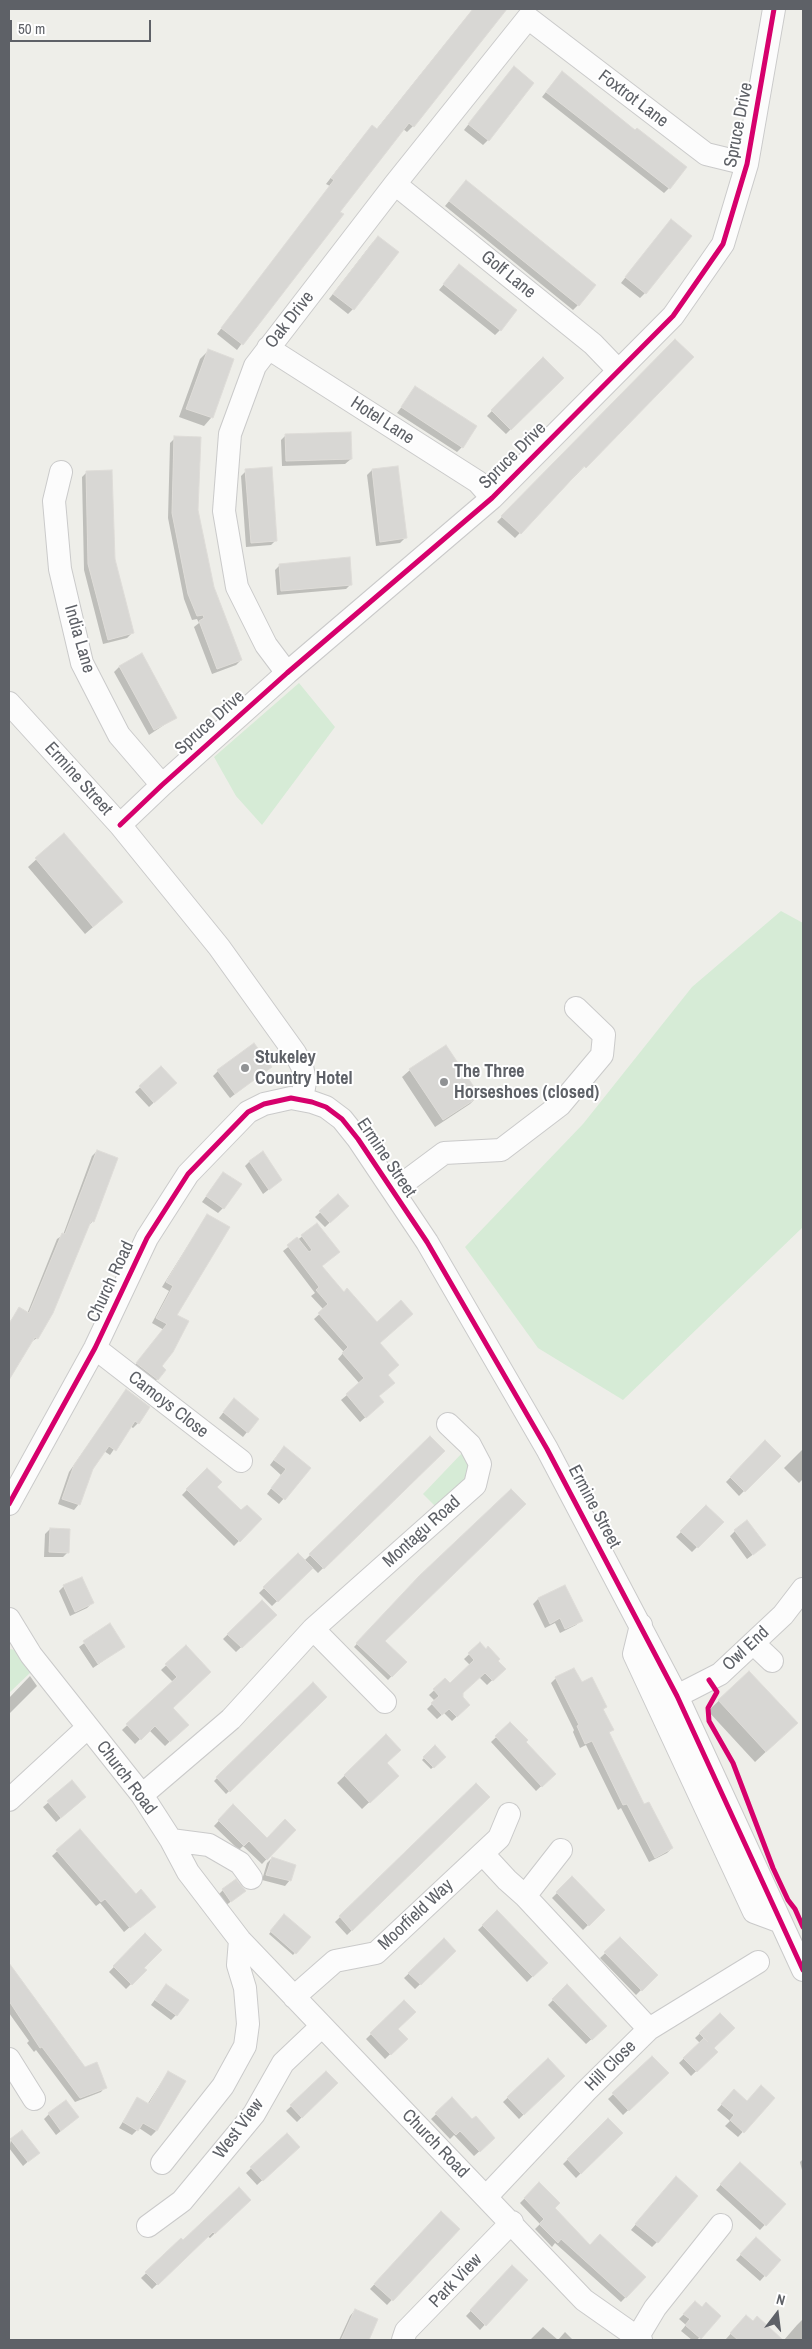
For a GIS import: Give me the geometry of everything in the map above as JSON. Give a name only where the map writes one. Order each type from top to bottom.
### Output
[{"type":"street","name":"Spruce Drive","points":[[120,825],[287,673],[492,498],[673,316],[722,244],[747,164],[774,9]]},
{"type":"street","name":"Foxtrot Lane","points":[[528,18],[706,154],[747,164]]},
{"type":"street","name":"Oak Drive","points":[[287,673],[266,645],[237,587],[224,511],[230,434],[255,366],[395,184],[528,18]]},
{"type":"street","name":"Golf Lane","points":[[395,184],[593,344],[618,370]]},
{"type":"street","name":"Hotel Lane","points":[[268,348],[478,482],[492,498]]},
{"type":"street","name":"India Lane","points":[[61,472],[54,501],[60,569],[82,663],[119,735],[162,785]]},
{"type":"street","name":"Ermine Street","points":[[9,703],[120,825],[220,947],[295,1053],[302,1066],[306,1082],[302,1099],[319,1104],[342,1118],[426,1242],[509,1380],[641,1625],[677,1696],[803,1970]]},
{"type":"street","points":[[393,1191],[444,1153],[501,1150],[560,1104],[602,1055],[604,1035],[576,1008]]},
{"type":"street","name":"Church Road","points":[[9,1504],[95,1348],[147,1238],[188,1174],[248,1112],[278,1100],[302,1099]]},
{"type":"street","name":"Camoys Close","points":[[95,1348],[241,1461]]},
{"type":"street","name":"Montagu Road","points":[[142,1795],[230,1719],[313,1629],[475,1485],[480,1464],[470,1445],[448,1424]]},
{"type":"street","name":"Owl End","points":[[677,1696],[720,1674],[783,1614],[803,1589]]},
{"type":"street","name":"Church Road","points":[[9,1619],[31,1655],[142,1795],[171,1840],[188,1872],[240,1940],[512,2222],[584,2300],[639,2339],[655,2308],[721,2224]]},
{"type":"street","points":[[641,1625],[634,1654],[754,1912],[781,1922]]},
{"type":"street","points":[[313,1629],[385,1702]]},
{"type":"street","points":[[753,1643],[772,1661]]},
{"type":"street","points":[[9,1800],[87,1728]]},
{"type":"street","name":"Moorfield Way","points":[[294,1997],[334,1961],[376,1953],[499,1838],[510,1814]]},
{"type":"street","points":[[171,1840],[209,1845],[240,1863],[251,1878]]},
{"type":"street","points":[[526,1896],[561,1850]]},
{"type":"street","points":[[483,1854],[507,1880],[526,1896],[649,2029]]},
{"type":"street","points":[[162,2163],[223,2086],[245,2046],[248,2024],[245,1988],[238,1965],[240,1940]]},
{"type":"street","name":"Hill Close","points":[[486,2197],[586,2091],[649,2029],[758,1962]]},
{"type":"street","name":"West View","points":[[148,2226],[182,2201],[254,2114],[283,2063],[322,2026]]},
{"type":"street","points":[[9,2059],[34,2100]]},
{"type":"street","name":"Park View","points":[[403,2340],[406,2331],[512,2222]]},
{"type":"green space","points":[[299,683],[335,727],[262,825],[236,796],[214,757]]},
{"type":"green space","points":[[781,911],[803,923],[803,1227],[623,1400],[538,1348],[465,1247],[583,1124],[692,987]]},
{"type":"green space","points":[[463,1452],[471,1468],[469,1480],[439,1510],[423,1494]]},
{"type":"green space","points":[[9,1649],[16,1650],[31,1672],[9,1693]]},
{"type":"building","points":[[473,9],[507,9],[414,127],[409,123],[340,212],[344,214],[243,345],[221,328],[334,180],[331,178],[372,125],[377,129]]},
{"type":"building","points":[[514,66],[534,83],[489,141],[468,124]]},
{"type":"building","points":[[562,71],[635,130],[637,128],[687,167],[670,189],[546,92]]},
{"type":"building","points":[[466,180],[596,285],[579,306],[449,201]]},
{"type":"building","points":[[671,219],[692,236],[646,294],[625,277]]},
{"type":"building","points":[[378,236],[399,252],[354,310],[333,294]]},
{"type":"building","points":[[459,264],[517,310],[501,331],[443,284]]},
{"type":"building","points":[[675,339],[694,357],[586,468],[584,466],[521,534],[501,516]]},
{"type":"building","points":[[208,349],[234,359],[213,418],[186,409]]},
{"type":"building","points":[[543,357],[564,378],[511,430],[491,410]]},
{"type":"building","points":[[415,386],[477,426],[463,448],[401,407]]},
{"type":"building","points":[[351,432],[352,459],[286,461],[285,434]]},
{"type":"building","points":[[174,436],[201,437],[198,510],[214,587],[242,660],[217,669],[199,621],[204,618],[203,615],[197,616],[188,594],[172,513]]},
{"type":"building","points":[[398,466],[407,538],[380,542],[372,469]]},
{"type":"building","points":[[272,467],[277,541],[251,543],[245,469]]},
{"type":"building","points":[[112,470],[115,559],[134,633],[108,640],[88,564],[86,471]]},
{"type":"building","points":[[350,557],[352,585],[281,591],[279,564]]},
{"type":"building","points":[[142,653],[177,718],[154,730],[119,666]]},
{"type":"building","points":[[64,833],[123,902],[93,927],[35,858]]},
{"type":"building","name":"Stukeley Country Hotel","points":[[254,1043],[272,1067],[235,1094],[217,1070]]},
{"type":"building","name":"The Three Horseshoes (closed)","points":[[446,1045],[480,1096],[443,1120],[409,1069]]},
{"type":"building","points":[[161,1066],[177,1083],[154,1103],[139,1086]]},
{"type":"building","points":[[97,1150],[118,1158],[94,1222],[91,1221],[53,1313],[38,1339],[35,1337],[9,1380],[9,1324],[19,1307],[29,1313],[62,1233],[65,1234]]},
{"type":"building","points":[[263,1151],[282,1180],[269,1190],[249,1161]]},
{"type":"building","points":[[223,1172],[242,1184],[224,1209],[206,1196]]},
{"type":"building","points":[[338,1194],[349,1206],[330,1223],[319,1211]]},
{"type":"building","points":[[207,1214],[230,1227],[177,1315],[189,1321],[173,1352],[162,1366],[166,1370],[158,1380],[136,1363],[167,1324],[156,1318],[173,1286],[166,1282]]},
{"type":"building","points":[[317,1223],[340,1252],[322,1266],[344,1292],[347,1288],[377,1322],[401,1300],[413,1314],[380,1343],[399,1365],[388,1375],[395,1383],[379,1396],[384,1402],[366,1418],[346,1394],[364,1378],[342,1353],[348,1347],[318,1313],[328,1304],[316,1290],[319,1287],[287,1245],[297,1237],[309,1252],[312,1250],[301,1235]]},
{"type":"building","points":[[126,1389],[150,1407],[139,1424],[135,1421],[116,1451],[109,1446],[93,1469],[80,1505],[62,1499],[74,1465]]},
{"type":"building","points":[[234,1398],[259,1419],[248,1433],[223,1412]]},
{"type":"building","points":[[430,1436],[445,1451],[324,1569],[309,1554]]},
{"type":"building","points":[[765,1440],[781,1456],[745,1492],[730,1477]]},
{"type":"building","points":[[284,1446],[311,1468],[285,1500],[271,1488],[286,1469],[274,1460]]},
{"type":"building","points":[[207,1468],[222,1482],[217,1487],[241,1510],[247,1505],[262,1519],[240,1542],[186,1489]]},
{"type":"building","points":[[511,1489],[526,1504],[385,1641],[407,1662],[392,1677],[356,1643],[419,1576]]},
{"type":"building","points":[[706,1505],[724,1522],[698,1548],[680,1531]]},
{"type":"building","points":[[747,1520],[766,1545],[753,1555],[734,1530]]},
{"type":"building","points":[[50,1528],[70,1529],[69,1553],[49,1552]]},
{"type":"building","points":[[298,1553],[313,1568],[278,1602],[263,1587]]},
{"type":"building","points":[[82,1577],[94,1603],[75,1612],[63,1585]]},
{"type":"building","points":[[565,1585],[583,1621],[565,1629],[560,1618],[550,1624],[538,1598]]},
{"type":"building","points":[[262,1600],[277,1615],[242,1648],[227,1634]]},
{"type":"building","points":[[110,1623],[125,1647],[98,1664],[83,1641]]},
{"type":"building","points":[[480,1642],[486,1649],[488,1646],[506,1669],[493,1681],[485,1673],[463,1693],[463,1697],[470,1705],[457,1717],[449,1709],[442,1715],[431,1703],[439,1696],[433,1689],[445,1678],[450,1683],[474,1660],[468,1653]]},
{"type":"building","points":[[186,1645],[211,1672],[173,1708],[189,1725],[170,1742],[155,1726],[141,1740],[126,1724],[177,1677],[165,1664]]},
{"type":"building","points":[[574,1668],[582,1682],[592,1677],[607,1707],[603,1709],[614,1730],[609,1732],[644,1804],[649,1802],[673,1848],[655,1858],[627,1804],[623,1805],[592,1741],[585,1744],[577,1726],[579,1725],[555,1677]]},
{"type":"building","points":[[749,1671],[798,1723],[766,1752],[718,1700]]},
{"type":"building","points":[[313,1682],[327,1697],[230,1792],[216,1777]]},
{"type":"building","points":[[510,1722],[528,1740],[526,1742],[556,1774],[542,1787],[495,1736]]},
{"type":"building","points":[[386,1734],[401,1750],[387,1763],[399,1776],[370,1803],[344,1775]]},
{"type":"building","points":[[435,1745],[446,1757],[434,1768],[423,1757]]},
{"type":"building","points":[[72,1780],[86,1797],[61,1818],[47,1801]]},
{"type":"building","points":[[476,1783],[490,1797],[352,1931],[339,1916]]},
{"type":"building","points":[[233,1804],[267,1838],[285,1819],[296,1830],[267,1860],[249,1841],[244,1846],[218,1820]]},
{"type":"building","points":[[80,1829],[136,1894],[141,1889],[156,1907],[130,1928],[105,1899],[101,1902],[56,1850]]},
{"type":"building","points":[[272,1857],[296,1865],[291,1881],[266,1875]]},
{"type":"building","points":[[572,1876],[605,1910],[589,1926],[556,1892]]},
{"type":"building","points":[[236,1879],[246,1891],[231,1902],[222,1889]]},
{"type":"building","points":[[497,1910],[548,1963],[533,1977],[482,1925]]},
{"type":"building","points":[[284,1914],[311,1937],[296,1954],[270,1931]]},
{"type":"building","points":[[145,1933],[162,1950],[144,1968],[147,1970],[132,1985],[113,1966]]},
{"type":"building","points":[[620,1937],[658,1975],[642,1991],[604,1952]]},
{"type":"building","points":[[444,1938],[456,1951],[421,1985],[408,1973]]},
{"type":"building","points":[[9,1963],[85,2067],[97,2062],[107,2088],[80,2098],[42,2047],[40,2048],[9,2001]]},
{"type":"building","points":[[166,1984],[189,2000],[177,2016],[155,2000]]},
{"type":"building","points":[[567,1984],[607,2026],[592,2040],[552,1999]]},
{"type":"building","points":[[404,2000],[416,2012],[398,2029],[408,2039],[391,2055],[370,2033]]},
{"type":"building","points":[[720,2013],[735,2028],[714,2048],[718,2052],[697,2072],[683,2058],[704,2038],[699,2033]]},
{"type":"building","points":[[652,2056],[669,2073],[629,2111],[612,2093]]},
{"type":"building","points":[[548,2058],[565,2076],[524,2115],[507,2097]]},
{"type":"building","points":[[168,2071],[186,2081],[157,2131],[143,2123],[138,2131],[123,2122],[137,2097],[149,2104]]},
{"type":"building","points":[[326,2071],[338,2083],[302,2118],[290,2105]]},
{"type":"building","points":[[761,2085],[775,2098],[744,2133],[730,2120],[734,2115],[721,2104],[734,2089],[747,2101]]},
{"type":"building","points":[[452,2097],[472,2119],[476,2116],[495,2138],[480,2152],[460,2131],[456,2135],[435,2113]]},
{"type":"building","points":[[66,2100],[79,2117],[61,2131],[48,2113]]},
{"type":"building","points":[[608,2118],[623,2133],[581,2174],[567,2159]]},
{"type":"building","points":[[22,2130],[40,2153],[28,2162],[10,2139]]},
{"type":"building","points":[[287,2133],[300,2147],[263,2181],[250,2167]]},
{"type":"building","points":[[740,2162],[786,2204],[766,2226],[720,2184]]},
{"type":"building","points":[[676,2176],[698,2196],[658,2243],[635,2224]]},
{"type":"building","points":[[539,2182],[560,2203],[555,2208],[590,2245],[600,2234],[646,2277],[626,2298],[561,2239],[558,2243],[539,2224],[544,2219],[524,2198]]},
{"type":"building","points":[[239,2187],[251,2200],[215,2234],[213,2232],[158,2285],[145,2272],[181,2238],[183,2240]]},
{"type":"building","points":[[441,2211],[460,2229],[393,2301],[374,2284]]},
{"type":"building","points":[[756,2237],[781,2260],[766,2277],[740,2254]]},
{"type":"building","points":[[512,2265],[528,2280],[486,2326],[470,2310]]},
{"type":"building","points":[[695,2301],[702,2307],[706,2302],[721,2316],[701,2339],[685,2325],[690,2319],[683,2314]]},
{"type":"building","points":[[355,2309],[378,2319],[369,2340],[341,2340]]},
{"type":"building","points":[[746,2315],[753,2321],[757,2316],[783,2340],[738,2340],[730,2333]]},
{"type":"cycle path","points":[[120,825],[287,673],[492,498],[673,316],[723,244],[747,164],[774,9]]},
{"type":"cycle path","points":[[9,1504],[95,1348],[147,1238],[188,1174],[248,1112],[264,1104],[291,1098],[326,1107],[342,1119],[358,1139],[427,1242],[547,1449],[677,1696],[803,1970]]},
{"type":"cycle path","points":[[709,1680],[717,1692],[708,1708],[709,1721],[733,1763],[773,1868],[803,1927]]},
{"type":"place","name":"Stukeley Country Hotel","points":[[245,1068]]},
{"type":"place","name":"The Three Horseshoes (closed)","points":[[444,1082]]}]
